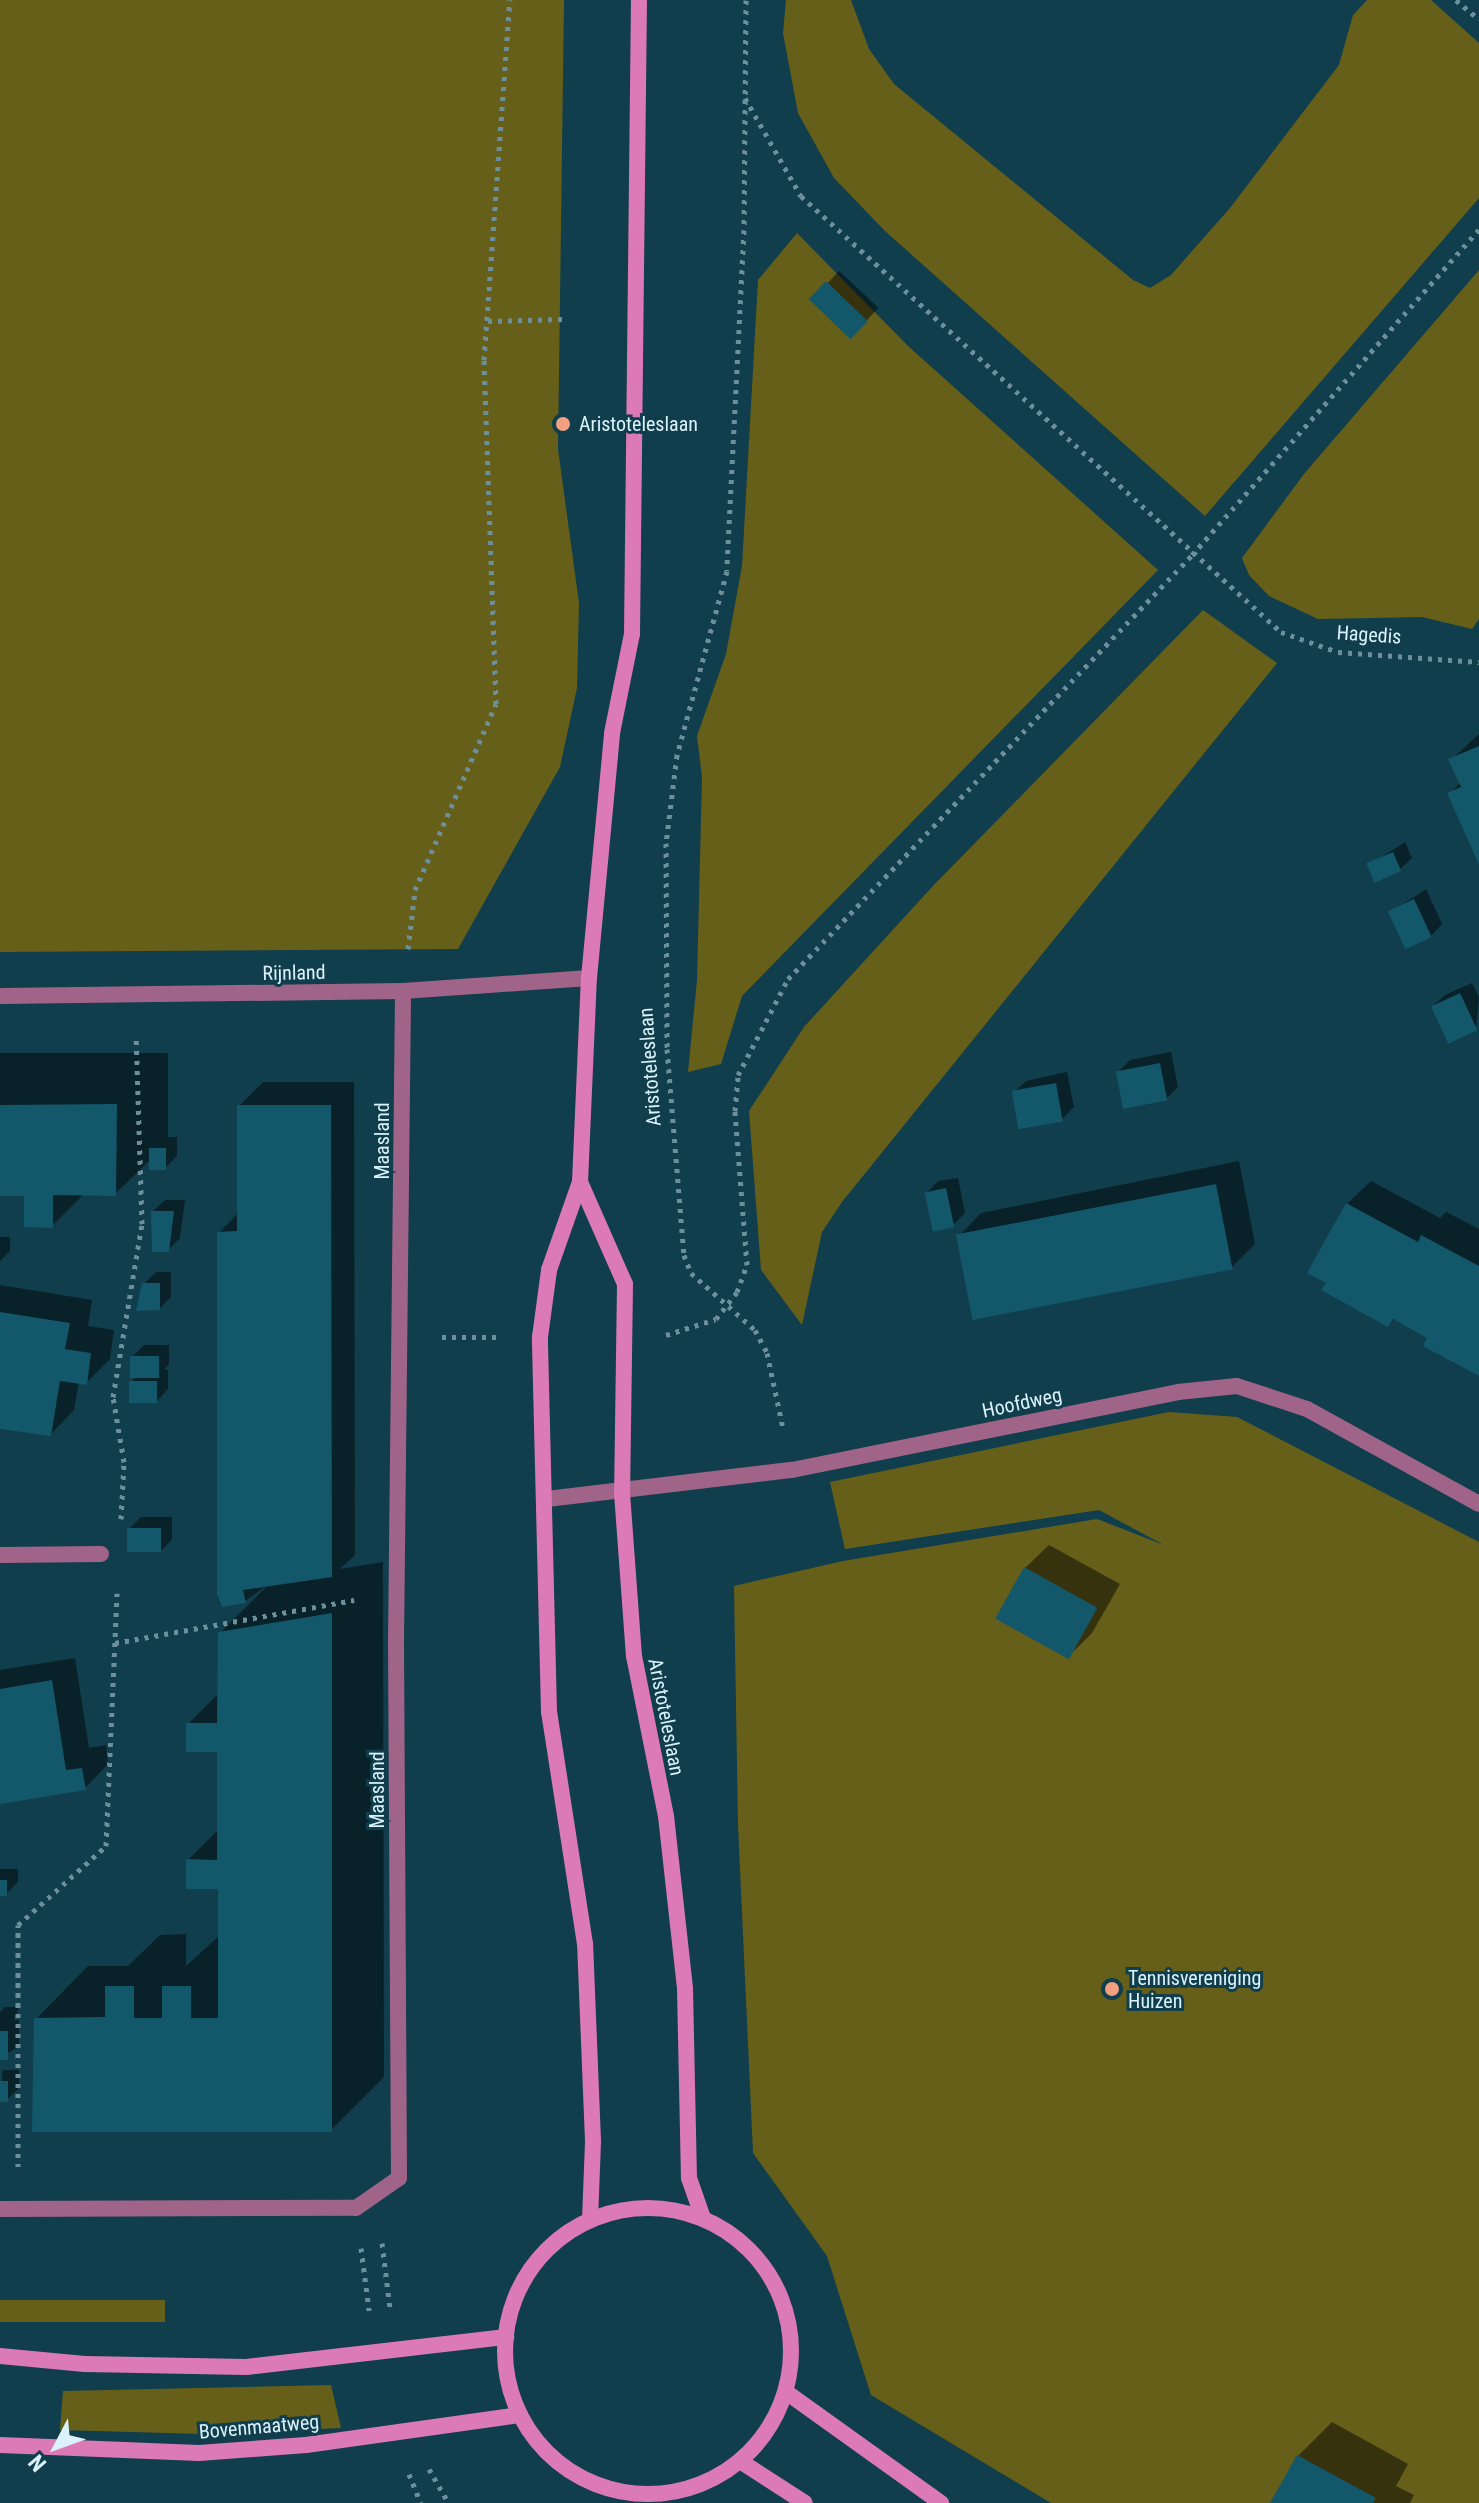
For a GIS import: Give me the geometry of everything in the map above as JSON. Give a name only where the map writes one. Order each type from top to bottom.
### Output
[{"type":"street","name":"Aristoteleslaan","points":[[590,2220],[593,2141],[585,1944],[549,1712],[547,1499],[540,1337],[549,1270],[580,1182],[589,978],[612,733],[632,634],[639,0]]},
{"type":"street","name":"Rijnland","points":[[0,996],[403,991],[589,978]]},
{"type":"street","name":"Maasland","points":[[0,2209],[356,2208],[399,2178],[397,1593],[403,991]]},
{"type":"street","name":"Aristoteleslaan","points":[[580,1182],[625,1284],[622,1493],[634,1656],[666,1816],[685,1989],[689,2178],[703,2218]]},
{"type":"street","name":"Hoofdweg","points":[[547,1499],[622,1493],[807,1468],[1178,1392],[1237,1386],[1307,1409],[1479,1504]]},
{"type":"street","points":[[0,1555],[101,1554]]},
{"type":"street","points":[[646,2208],[703,2218],[750,2251],[777,2289],[789,2322],[792,2357],[786,2392],[768,2430],[740,2461],[700,2485],[631,2494],[566,2468],[533,2436],[520,2415],[508,2377],[506,2337],[526,2276],[554,2243],[590,2220],[646,2208]]},
{"type":"street","points":[[0,2356],[85,2364],[246,2367],[506,2337]]},
{"type":"street","points":[[786,2392],[941,2503]]},
{"type":"street","name":"Bovenmaatweg","points":[[0,2445],[199,2453],[306,2445],[520,2415]]},
{"type":"street","points":[[740,2461],[805,2503]]},
{"type":"path","points":[[403,991],[415,890],[496,704],[484,360],[510,0]]},
{"type":"path","name":"Aristoteleslaan","points":[[746,0],[744,230],[727,571],[677,755],[663,910],[667,1049],[684,1255],[691,1273],[726,1308],[755,1330],[767,1353],[785,1437]]},
{"type":"path","points":[[1456,0],[1479,19]]},
{"type":"path","name":"Hagedis","points":[[744,98],[801,196],[1192,555],[1281,632],[1338,652],[1479,662]]},
{"type":"path","points":[[726,1308],[747,1265],[735,1111],[738,1075],[788,979],[1192,555],[1479,230]]},
{"type":"path","points":[[488,321],[564,319]]},
{"type":"path","points":[[121,1523],[124,1462],[113,1397],[142,1224],[134,995]]},
{"type":"path","points":[[18,2208],[18,1925],[106,1846],[118,1583]]},
{"type":"path","points":[[115,1643],[397,1593]]},
{"type":"shaded area","points":[[0,0],[564,0],[558,449],[579,603],[577,688],[560,767],[458,949],[0,952]]},
{"type":"shaded area","points":[[786,0],[851,0],[869,49],[894,84],[1133,280],[1150,288],[1171,275],[1230,208],[1339,65],[1353,15],[1367,0],[1431,0],[1479,43],[1479,198],[1205,516],[885,231],[834,178],[798,113],[783,33]]},
{"type":"shaded area","points":[[797,233],[908,346],[1158,570],[742,996],[721,1064],[688,1072],[697,980],[702,777],[697,736],[726,654],[742,566],[758,280]]},
{"type":"shaded area","points":[[1479,270],[1479,619],[1472,629],[1422,617],[1318,619],[1269,596],[1249,575],[1242,558],[1304,474]]},
{"type":"shaded area","points":[[1203,610],[1277,663],[842,1202],[822,1232],[802,1325],[761,1270],[749,1111],[804,1027],[932,887]]},
{"type":"shaded area","name":"Tennisvereniging Huizen","points":[[1169,1412],[1237,1417],[1479,1542],[1479,2503],[1051,2503],[871,2395],[827,2256],[753,2153],[738,1825],[734,1586],[843,1561],[1097,1519],[1164,1545],[1099,1510],[845,1549],[830,1482]]},
{"type":"shaded area","points":[[0,2300],[165,2300],[165,2322],[0,2322]]},
{"type":"shaded area","points":[[331,2385],[341,2428],[203,2434],[60,2430],[63,2391]]},
{"type":"building","points":[[826,281],[868,321],[850,339],[809,299]]},
{"type":"building","points":[[1479,746],[1479,865],[1447,793],[1461,787],[1448,759]]},
{"type":"building","points":[[1393,852],[1401,871],[1375,883],[1366,863]]},
{"type":"building","points":[[1414,899],[1432,937],[1405,949],[1388,911]]},
{"type":"building","points":[[1460,993],[1477,1030],[1448,1044],[1431,1007]]},
{"type":"building","points":[[1160,1063],[1167,1100],[1123,1109],[1116,1072]]},
{"type":"building","points":[[1056,1083],[1063,1121],[1018,1129],[1012,1091]]},
{"type":"building","points":[[117,1104],[116,1196],[53,1195],[53,1228],[24,1227],[24,1196],[0,1196],[0,1105]]},
{"type":"building","points":[[237,1105],[331,1105],[332,1577],[243,1590],[246,1603],[222,1607],[217,1594],[217,1232],[237,1231]]},
{"type":"building","points":[[149,1148],[166,1148],[166,1170],[149,1170]]},
{"type":"building","points":[[1216,1184],[1233,1269],[972,1320],[956,1235]]},
{"type":"building","points":[[946,1188],[954,1227],[933,1232],[924,1193]]},
{"type":"building","points":[[1346,1203],[1418,1242],[1421,1235],[1479,1266],[1479,1376],[1423,1346],[1427,1338],[1393,1319],[1388,1327],[1321,1290],[1326,1283],[1307,1273]]},
{"type":"building","points":[[151,1211],[174,1211],[169,1252],[152,1252]]},
{"type":"building","points":[[142,1283],[160,1283],[160,1310],[136,1311]]},
{"type":"building","points":[[0,1312],[70,1323],[65,1349],[91,1353],[87,1385],[60,1381],[51,1436],[0,1429]]},
{"type":"building","points":[[130,1356],[159,1356],[159,1378],[130,1378]]},
{"type":"building","points":[[129,1381],[157,1381],[157,1403],[129,1403]]},
{"type":"building","points":[[127,1528],[161,1528],[161,1552],[127,1552]]},
{"type":"building","points":[[1024,1567],[1097,1608],[1069,1659],[995,1619]]},
{"type":"building","points":[[332,1613],[332,2132],[32,2132],[34,2018],[105,2017],[105,1986],[134,1986],[134,2018],[162,2018],[162,1986],[191,1986],[191,2018],[218,2018],[218,1889],[186,1889],[186,1859],[217,1860],[217,1752],[186,1752],[186,1723],[217,1723],[218,1632]]},
{"type":"building","points":[[52,1680],[66,1770],[82,1768],[86,1790],[0,1804],[0,1689]]},
{"type":"building","points":[[0,1880],[7,1880],[7,1896],[0,1896]]},
{"type":"building","points":[[0,2031],[8,2031],[8,2060],[0,2060]]},
{"type":"building","points":[[0,2081],[8,2081],[8,2102],[0,2102]]},
{"type":"building","points":[[1297,2455],[1376,2498],[1373,2503],[1270,2503]]},
{"type":"place","name":"Aristoteleslaan","points":[[563,424]]},
{"type":"place","name":"Tennisvereniging Huizen","points":[[1112,1989]]}]
